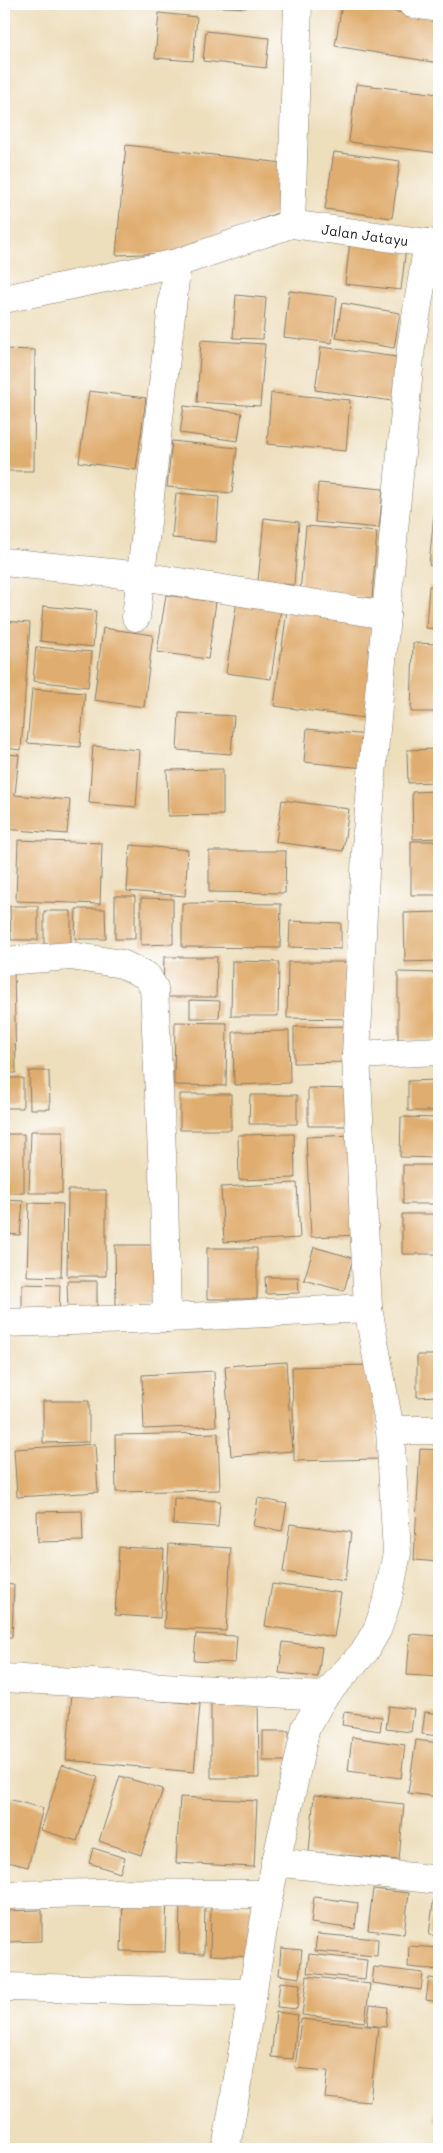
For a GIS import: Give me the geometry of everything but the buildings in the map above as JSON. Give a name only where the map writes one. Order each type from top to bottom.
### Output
[{"type":"street","points":[[4,299],[177,263],[290,224],[298,4]]},
{"type":"street","points":[[412,4],[439,8]]},
{"type":"street","name":"Jalan Jatayu","points":[[290,224],[433,244]]},
{"type":"street","points":[[226,2149],[269,1894],[306,1727],[324,1696],[365,1652],[378,1628],[388,1598],[397,1553],[390,1430],[368,1308],[356,1055],[368,832],[411,346],[433,244]]},
{"type":"street","points":[[136,617],[177,263]]},
{"type":"street","points":[[4,562],[141,576],[386,615]]},
{"type":"street","points":[[4,960],[71,956],[122,964],[147,976],[154,988],[164,1195],[167,1318]]},
{"type":"street","points":[[356,1055],[439,1051]]},
{"type":"street","points":[[4,1323],[167,1318],[368,1308]]},
{"type":"street","points":[[390,1430],[439,1430]]},
{"type":"street","points":[[4,1678],[324,1696]]},
{"type":"street","points":[[276,1862],[439,1880]]},
{"type":"street","points":[[4,1895],[95,1892],[269,1894]]},
{"type":"street","points":[[4,1987],[253,1993]]}]
